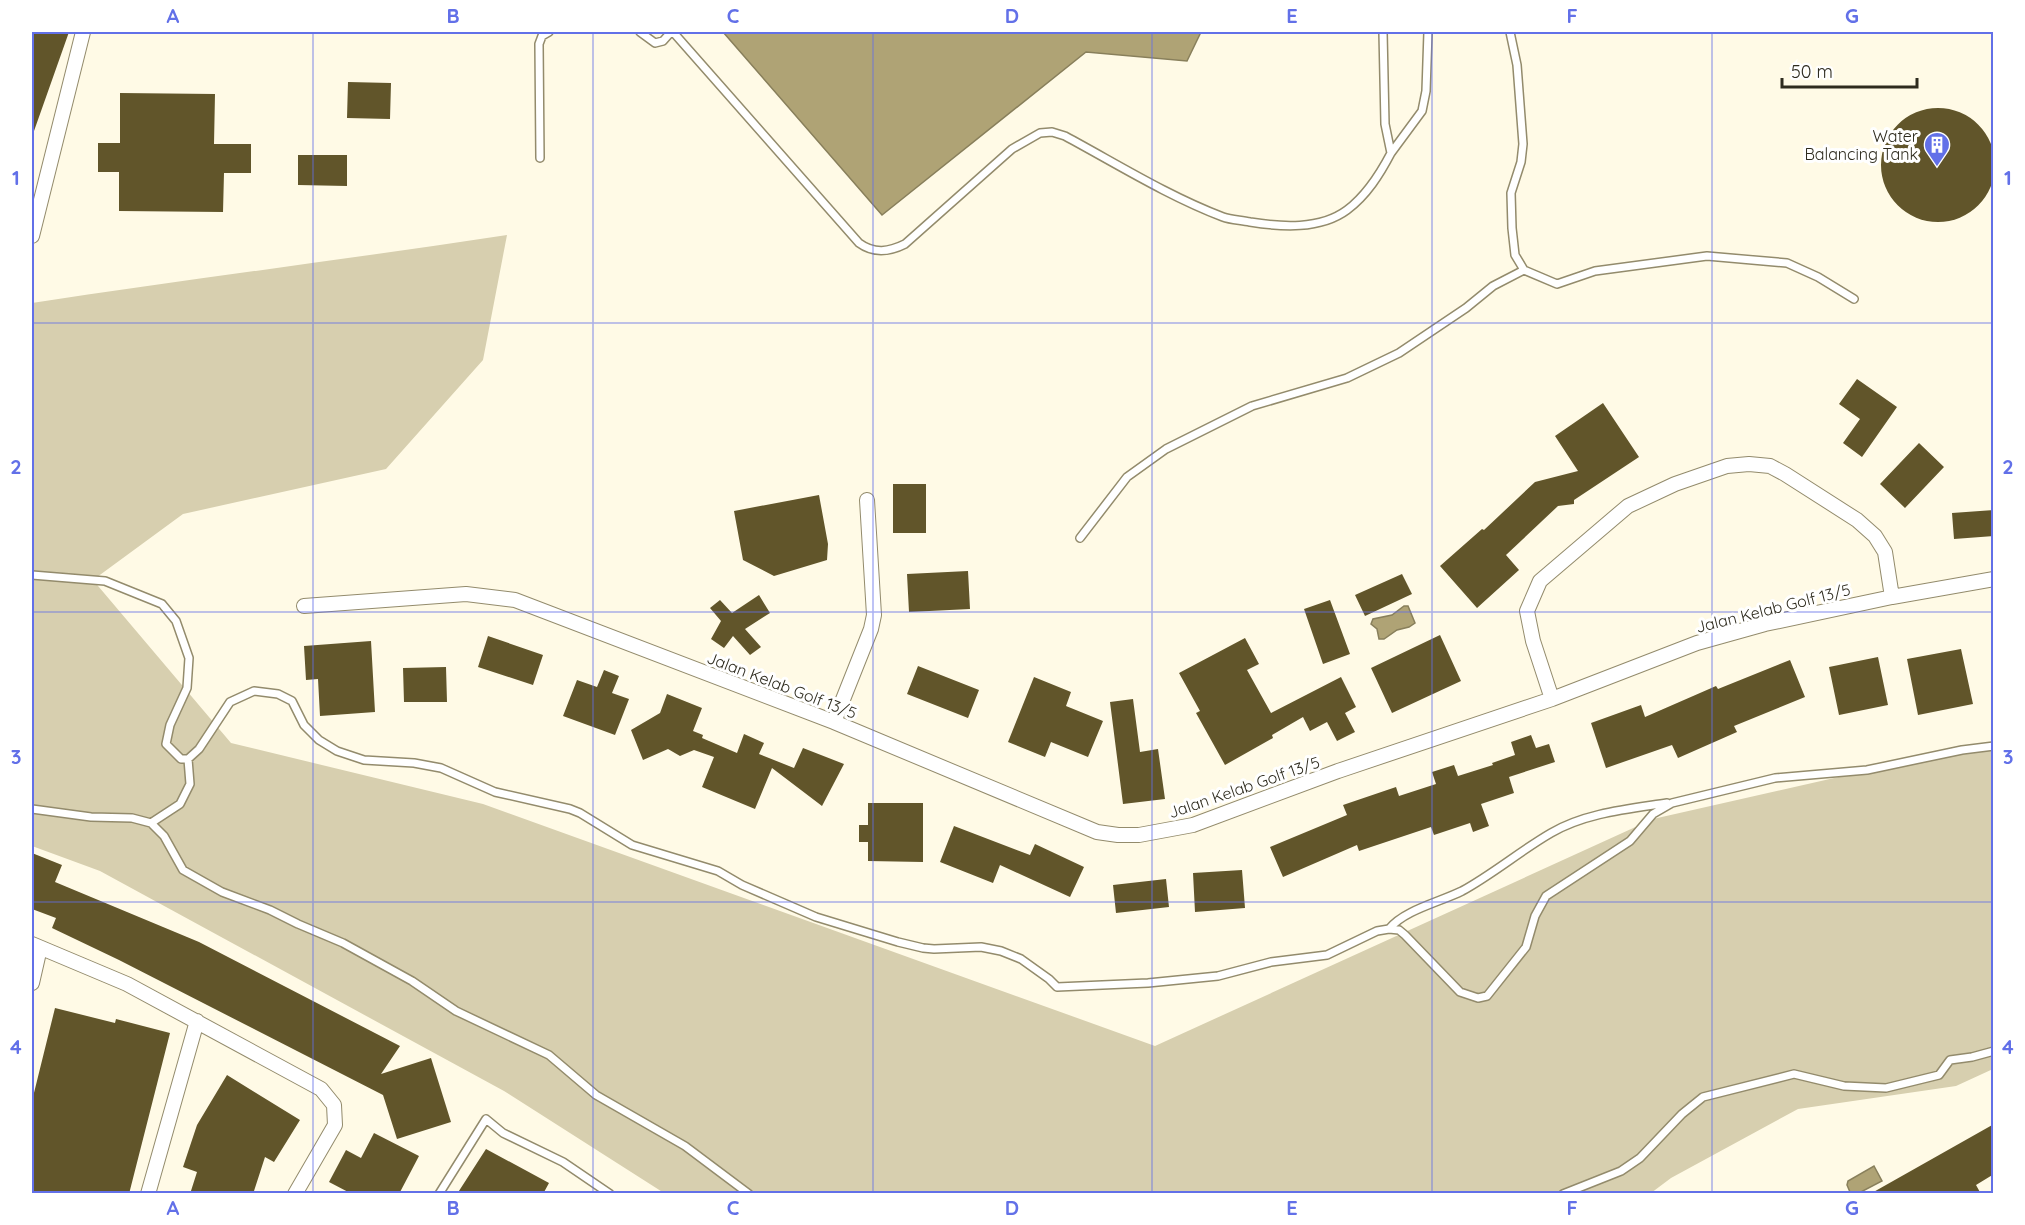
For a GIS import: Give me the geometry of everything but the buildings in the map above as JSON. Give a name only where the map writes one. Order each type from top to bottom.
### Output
[{"type":"street","points":[[32,236],[83,32]]},
{"type":"street","points":[[1552,699],[1533,641],[1527,611],[1540,581],[1628,506],[1675,484],[1726,466],[1749,464],[1770,466],[1857,520],[1875,537],[1885,552],[1892,597]]},
{"type":"street","points":[[834,722],[872,630],[874,615],[867,500]]},
{"type":"street","name":"Jalan Kelab Golf 13/5","points":[[304,606],[466,594],[516,600],[834,722],[1097,832],[1139,835],[1193,825],[1338,771],[1552,699],[1697,643],[1765,624],[1892,597],[1994,579]]},
{"type":"street","points":[[32,983],[36,946],[127,984],[321,1089],[334,1105],[335,1125],[295,1194]]},
{"type":"street","points":[[148,1194],[197,1021]]},
{"type":"lane","points":[[540,158],[539,45],[542,36],[549,32]]},
{"type":"lane","points":[[640,32],[655,43],[663,42],[672,32],[860,243],[868,249],[881,251],[895,249],[904,244],[1012,149],[1040,133],[1052,132],[1065,136],[1170,194],[1225,218],[1296,227],[1323,221],[1346,210],[1377,180],[1391,153],[1422,111],[1426,92],[1428,32]]},
{"type":"lane","points":[[1383,32],[1385,124],[1391,153]]},
{"type":"lane","points":[[1510,32],[1517,64],[1523,144],[1521,162],[1511,193],[1512,228],[1515,255],[1524,270],[1557,284],[1595,272],[1707,256],[1749,259],[1787,263],[1818,277],[1854,299]]},
{"type":"lane","points":[[1080,538],[1127,477],[1166,449],[1252,406],[1347,378],[1399,353],[1466,308],[1493,286],[1524,270]]},
{"type":"lane","points":[[32,575],[105,581],[162,604],[176,621],[189,658],[187,688],[170,725],[166,744],[181,759],[188,759],[200,749],[230,702],[254,691],[278,694],[292,701],[304,726],[319,740],[337,751],[364,760],[414,763],[441,768],[495,792],[570,809],[632,844],[718,871],[742,885],[816,917],[923,948],[981,947],[1001,951],[1021,959],[1057,987],[1148,983],[1218,976],[1271,962],[1327,956],[1377,931],[1389,928],[1405,935],[1460,992],[1478,998],[1487,996],[1526,947],[1535,916],[1546,896],[1630,841],[1653,814],[1672,803]]},
{"type":"lane","points":[[1389,928],[1393,923],[1412,913],[1461,891],[1499,869],[1552,833],[1572,823],[1623,810],[1672,803],[1775,778],[1867,770],[1962,750],[1994,746]]},
{"type":"lane","points":[[151,823],[180,804],[190,783],[188,759]]},
{"type":"lane","points":[[32,809],[91,817],[132,818],[151,823],[164,836],[183,870],[222,892],[270,910],[343,943],[412,981],[456,1011],[549,1055],[596,1095],[685,1146],[749,1194]]},
{"type":"lane","points":[[1563,1194],[1621,1171],[1640,1158],[1682,1114],[1703,1097],[1794,1074],[1844,1086],[1886,1088],[1939,1075],[1950,1060],[1972,1058],[1994,1050]]},
{"type":"lane","points":[[439,1194],[486,1119],[503,1133],[563,1162],[610,1194]]},
{"type":"shaded area","points":[[723,32],[1201,32],[1187,61],[1086,52],[882,215]]},
{"type":"shaded area","points":[[507,235],[483,360],[386,469],[183,514],[93,580],[231,743],[483,804],[1155,1046],[1653,819],[1993,742],[1993,1069],[1956,1086],[1798,1109],[1671,1178],[1651,1193],[664,1193],[504,1091],[100,871],[32,846],[32,303]]},
{"type":"shaded area","points":[[1404,606],[1408,606],[1415,623],[1397,630],[1384,639],[1379,639],[1377,629],[1371,624],[1373,619],[1392,615]]},
{"type":"shaded area","points":[[1874,1166],[1882,1181],[1859,1193],[1850,1192],[1848,1181]]},
{"type":"place","name":"Water Balancing Tank","points":[[1937,168]]}]
